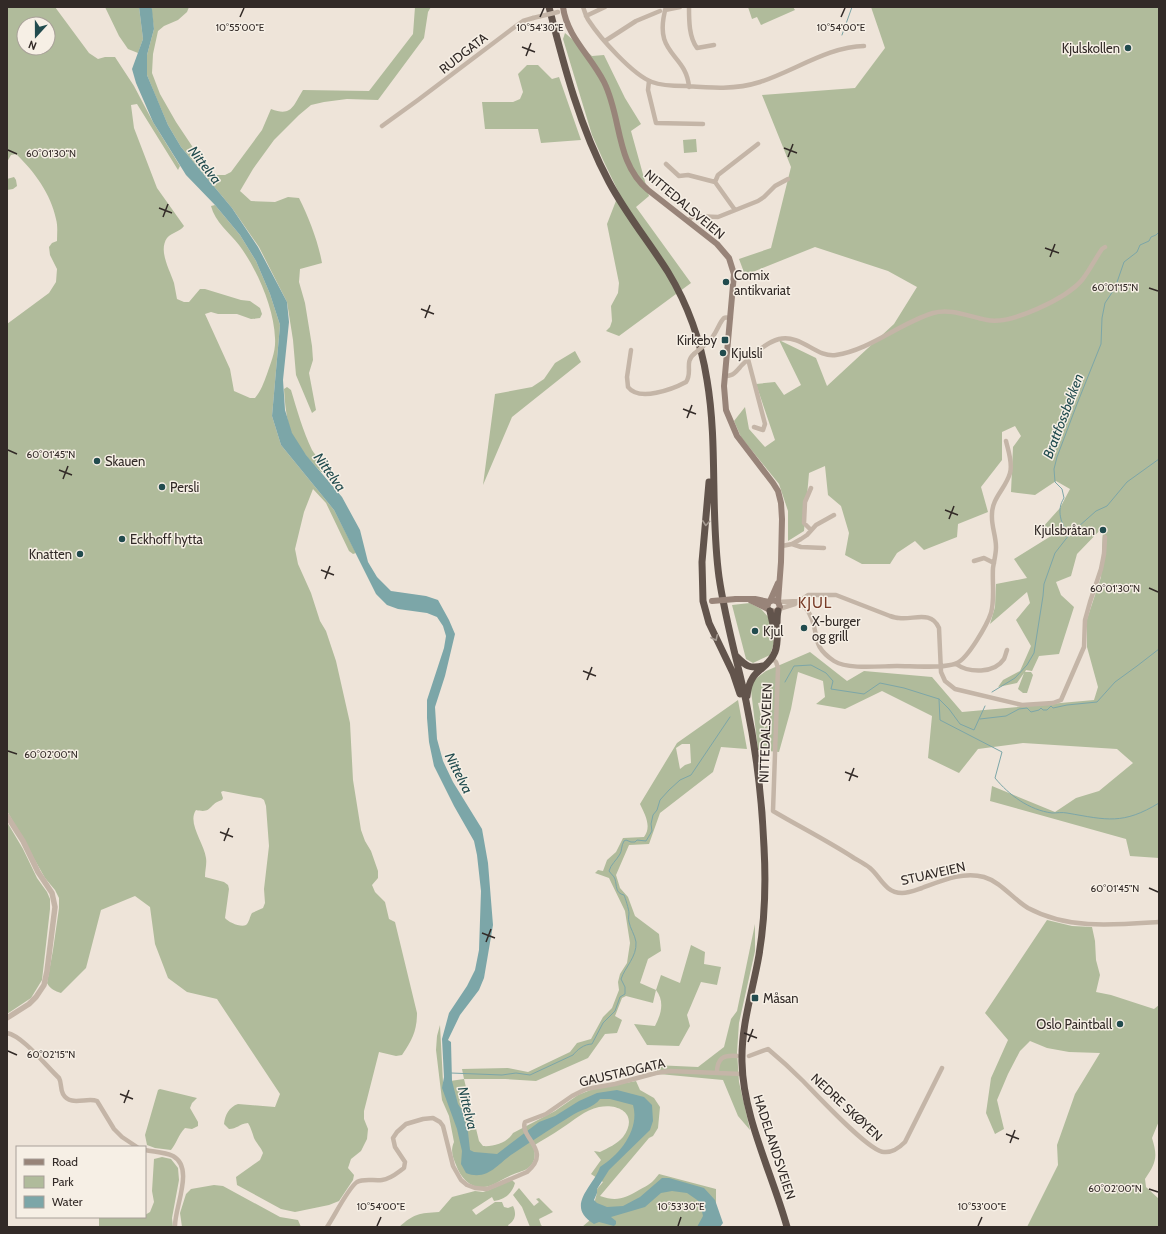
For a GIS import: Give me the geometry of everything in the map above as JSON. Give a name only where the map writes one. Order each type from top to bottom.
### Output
[{"type":"highway","points":[[546,7],[574,106],[593,157],[618,204],[670,282],[693,335],[702,369],[706,397],[719,573],[724,603],[750,720]]},
{"type":"highway","points":[[549,7],[577,105],[596,156],[621,202],[673,280],[696,334],[705,368],[710,397],[714,477],[713,489]]},
{"type":"highway","points":[[711,470],[702,562],[703,601],[711,628],[733,673],[750,720]]},
{"type":"highway","points":[[769,610],[777,635]]},
{"type":"highway","points":[[746,702],[748,684],[772,658],[776,648],[778,610]]},
{"type":"highway","points":[[735,654],[748,666],[754,668],[764,666]]},
{"type":"highway","name":"HADELANDSVEIEN","points":[[750,720],[761,803],[765,860],[765,896],[759,953],[743,1034],[742,1074],[750,1116],[787,1227]]},
{"type":"main road","name":"NITTEDALSVEIEN","points":[[561,10],[572,33],[606,86],[624,153],[630,169],[644,186],[722,248],[730,261],[734,280],[725,376],[725,405],[731,425],[740,441],[773,483],[780,496],[782,514],[782,546],[778,602]]},
{"type":"main road","name":"NITTEDALSVEIEN","points":[[770,601],[779,581]]},
{"type":"main road","points":[[703,601],[736,599],[748,599],[755,599],[770,601],[773,600],[778,602],[780,606],[774,613],[748,599]]},
{"type":"main road","points":[[769,610],[767,606],[770,601]]},
{"type":"street","points":[[583,7],[593,28],[632,69],[649,81],[662,85],[725,89],[748,86],[762,82],[796,67],[847,48],[864,46]]},
{"type":"street","points":[[586,16],[605,7]]},
{"type":"street","points":[[605,41],[636,21],[664,9],[680,7]]},
{"type":"street","points":[[689,7],[690,24],[695,44],[698,48],[714,45]]},
{"type":"street","points":[[664,9],[662,23],[664,42],[686,73],[689,87]]},
{"type":"street","name":"RUDGATA","points":[[382,126],[523,21],[561,10]]},
{"type":"street","points":[[649,81],[648,90],[656,122],[703,124]]},
{"type":"street","points":[[715,182],[718,176],[758,144]]},
{"type":"street","points":[[666,164],[679,176],[688,175],[715,182],[735,210]]},
{"type":"street","points":[[688,221],[694,216],[718,217],[735,210],[764,197],[775,186],[788,179]]},
{"type":"street","points":[[725,376],[731,375],[766,345],[784,338],[797,340],[825,354],[835,355],[866,345],[904,325],[934,313],[950,312],[988,321],[1004,320],[1041,307],[1067,293],[1082,280],[1102,249],[1105,247]]},
{"type":"street","points":[[630,350],[627,377],[628,386],[633,391],[644,393],[659,392],[686,382],[689,377],[689,360],[716,334],[723,319],[726,317],[730,318]]},
{"type":"street","points":[[748,359],[765,424],[763,430],[754,427]]},
{"type":"street","points":[[778,602],[798,601],[810,613],[817,643],[820,649],[836,662],[847,666],[941,666],[956,664],[966,656],[973,646],[991,613],[996,547],[992,522],[992,508],[1011,472],[1006,440]]},
{"type":"street","points":[[811,488],[805,502],[804,523],[811,530]]},
{"type":"street","points":[[782,546],[792,544],[804,537],[816,525],[834,515]]},
{"type":"street","points":[[778,610],[795,604],[809,595],[836,595],[890,616],[899,618],[921,616],[933,620],[937,623],[940,634],[941,672],[945,681],[955,689],[1022,704],[1053,703],[1061,700],[1072,671],[1084,647],[1085,620],[1101,569],[1105,537]]},
{"type":"street","points":[[792,544],[801,547],[824,548]]},
{"type":"street","points":[[974,560],[984,558],[994,563]]},
{"type":"street","points":[[956,664],[970,670],[984,670],[1000,663],[1004,659],[1007,650]]},
{"type":"street","name":"NITTEDALSVEIEN","points":[[772,658],[776,662],[778,668],[773,811]]},
{"type":"street","name":"STUAVEIEN","points":[[773,811],[837,847],[870,868],[887,887],[897,893],[912,892],[946,879],[972,875],[990,880],[1028,908],[1069,922],[1096,925],[1159,922]]},
{"type":"street","points":[[7,816],[23,841],[38,872],[52,893],[55,907],[44,985],[29,1004],[7,1018]]},
{"type":"street","points":[[7,1033],[15,1036],[24,1043],[59,1078],[62,1093],[65,1097],[73,1101],[89,1099],[97,1101],[114,1129],[122,1137],[136,1146]]},
{"type":"street","name":"NEDRE SKØYEN","points":[[749,1056],[768,1049],[851,1128],[877,1151],[884,1152],[898,1148],[905,1142],[942,1068]]},
{"type":"street","points":[[717,1073],[718,1066],[722,1058],[727,1056],[737,1056]]},
{"type":"street","name":"GAUSTADGATA","points":[[327,1227],[356,1183],[366,1180],[384,1180],[392,1177],[404,1168],[405,1162],[395,1147],[393,1141],[397,1132],[406,1124],[428,1118],[433,1118],[440,1122],[444,1128],[451,1157],[458,1176],[466,1185],[478,1189],[492,1187],[527,1172],[536,1159],[534,1145],[524,1129],[524,1124],[527,1121],[546,1114],[572,1096],[586,1089],[615,1084],[648,1074],[663,1072],[742,1074]]},
{"type":"street","points":[[146,1150],[170,1155],[179,1162],[182,1167],[182,1190],[177,1209],[175,1227]]},
{"type":"green space","points":[[7,7],[55,7],[89,53],[98,59],[115,57],[134,86],[153,122],[180,166],[178,170],[137,104],[131,105],[134,128],[157,188],[184,226],[167,238],[164,249],[164,255],[174,283],[177,299],[184,302],[189,302],[200,289],[205,289],[241,300],[250,301],[260,308],[262,314],[260,318],[251,319],[237,314],[218,314],[211,312],[205,314],[230,369],[234,391],[250,398],[255,398],[261,389],[273,356],[275,347],[274,326],[268,302],[252,265],[239,245],[219,222],[211,206],[215,205],[240,235],[256,261],[270,294],[280,325],[272,416],[281,445],[334,510],[356,553],[353,554],[349,551],[326,503],[313,489],[304,512],[295,549],[298,564],[311,593],[320,621],[326,631],[336,661],[350,723],[353,780],[361,830],[378,871],[378,878],[372,885],[375,892],[385,902],[389,919],[395,922],[417,1013],[417,1019],[409,1045],[402,1055],[396,1056],[379,1052],[364,1111],[364,1119],[368,1129],[367,1139],[361,1151],[351,1159],[348,1168],[354,1175],[353,1180],[339,1201],[329,1205],[295,1212],[281,1209],[237,1185],[236,1177],[260,1160],[263,1153],[255,1140],[248,1123],[229,1129],[224,1124],[226,1115],[232,1107],[238,1104],[275,1107],[280,1094],[217,999],[187,992],[168,978],[155,944],[150,907],[135,896],[101,910],[86,968],[61,993],[53,990],[47,983],[59,908],[59,898],[55,890],[45,878],[7,811],[7,324],[49,293],[56,282],[57,269],[50,255],[49,247],[52,243],[57,241],[57,222],[54,210],[46,192],[35,175],[16,154],[11,155],[7,162]],"holes":[[[223,791],[261,798],[264,800],[266,806],[269,846],[264,889],[265,903],[263,908],[252,913],[246,925],[241,926],[225,918],[229,889],[228,885],[224,882],[205,877],[205,852],[193,821],[196,810],[208,810],[214,804],[222,800],[223,798],[221,792]]]},
{"type":"green space","points":[[105,7],[139,7],[143,39],[138,53],[128,49],[119,36]]},
{"type":"green space","points":[[151,7],[189,7],[187,12],[178,20],[164,26],[158,31],[153,54],[152,73],[160,94],[176,122],[206,167],[213,174],[225,175],[231,172],[262,130],[271,109],[283,112],[288,111],[294,105],[303,90],[369,91],[413,34],[415,7],[431,7],[428,12],[424,38],[378,100],[347,99],[311,105],[274,140],[253,169],[240,191],[251,201],[275,202],[288,197],[299,198],[316,238],[322,263],[300,269],[299,282],[305,303],[312,346],[313,360],[309,373],[316,410],[312,413],[296,375],[293,340],[287,302],[259,247],[232,208],[181,147],[168,125],[147,75],[147,55],[154,29]]},
{"type":"green space","points":[[748,7],[793,7],[795,10],[761,25],[757,17],[752,19]]},
{"type":"green space","points":[[871,7],[1159,7],[1159,858],[1130,856],[1126,839],[990,801],[992,786],[1055,812],[1076,798],[1099,791],[1133,763],[1117,749],[1023,743],[978,749],[959,773],[928,758],[932,716],[882,691],[845,709],[816,704],[825,697],[823,681],[798,672],[791,709],[779,752],[758,750],[751,690],[754,680],[766,671],[810,652],[847,681],[864,671],[932,677],[962,712],[1094,700],[1098,687],[1087,647],[1087,619],[1101,577],[1103,527],[1077,554],[1071,576],[1056,582],[1061,595],[1074,607],[1059,654],[1039,656],[1032,671],[1026,670],[1025,672],[1031,672],[1033,675],[1027,693],[1023,693],[1018,689],[1024,673],[1017,683],[998,687],[1003,680],[1020,671],[1031,646],[1016,620],[1030,603],[1027,592],[990,624],[995,607],[996,584],[1027,578],[1014,559],[1051,536],[1042,528],[1060,508],[1070,489],[1056,481],[1035,495],[1011,492],[1013,447],[1021,436],[1015,426],[1002,432],[1002,460],[981,487],[988,512],[958,524],[957,537],[924,550],[915,541],[897,553],[890,564],[862,564],[845,555],[849,533],[841,506],[828,495],[825,466],[809,473],[804,531],[788,541],[788,511],[779,484],[741,437],[734,421],[745,407],[749,429],[765,447],[775,440],[756,384],[775,382],[784,395],[801,385],[779,340],[816,358],[827,386],[894,324],[917,287],[888,271],[815,247],[745,275],[739,259],[771,248],[791,167],[762,95],[855,88],[885,48]],"holes":[[[770,701],[770,723],[764,728],[758,703]]]},
{"type":"green space","points":[[565,33],[592,56],[604,55],[625,98],[641,124],[631,131],[649,196],[636,207],[691,283],[619,336],[606,331],[610,327],[612,321],[611,306],[618,293],[619,283],[607,224],[619,193],[592,135],[563,39]]},
{"type":"green space","points":[[527,65],[538,65],[552,79],[559,77],[581,140],[541,143],[538,129],[485,129],[482,102],[513,102],[520,99],[523,92],[518,74]]},
{"type":"green space","points":[[696,139],[697,152],[684,153],[683,140]]},
{"type":"green space","points":[[14,177],[17,186],[13,189],[7,190],[7,179]]},
{"type":"green space","points":[[575,351],[581,362],[512,417],[483,485],[495,394],[532,387],[544,379],[555,363]]},
{"type":"green space","points":[[287,387],[291,390],[300,420],[312,450],[321,462],[324,471],[321,472],[300,448],[293,437],[289,427],[286,410],[284,389]]},
{"type":"green space","points":[[750,603],[761,609],[770,619],[774,643],[770,655],[753,663],[746,659],[732,605]]},
{"type":"green space","points":[[738,700],[747,749],[721,747],[713,772],[660,813],[649,844],[629,845],[616,875],[620,888],[628,897],[635,916],[659,934],[661,951],[648,959],[640,983],[656,990],[653,1003],[626,996],[622,998],[615,1016],[622,1020],[617,1033],[605,1034],[588,1058],[536,1081],[464,1079],[462,1069],[508,1068],[528,1072],[570,1052],[577,1043],[591,1039],[603,1017],[612,1008],[619,990],[618,982],[620,974],[627,963],[630,943],[625,911],[609,878],[595,873],[598,870],[603,871],[607,860],[616,852],[623,838],[644,837],[648,825],[646,816],[640,804],[677,743]],"holes":[[[682,744],[690,744],[691,763],[680,769],[676,748]]]},
{"type":"green space","points":[[7,822],[23,849],[37,878],[47,892],[50,899],[50,909],[42,980],[31,998],[7,1014]]},
{"type":"green space","points":[[1047,920],[1072,926],[1092,927],[1095,941],[1096,960],[1100,975],[1096,992],[1111,995],[1154,1009],[1159,1005],[1159,1121],[1152,1138],[1155,1150],[1155,1160],[1152,1169],[1145,1179],[1146,1187],[1159,1199],[1159,1227],[1027,1227],[1058,1165],[1057,1145],[1075,1094],[1100,1053],[1069,1052],[1047,1048],[1030,1041],[1020,1051],[997,1100],[1004,1129],[995,1134],[986,1113],[991,1078],[1008,1040],[985,1013]]},
{"type":"green space","points":[[755,924],[755,951],[739,1023],[737,1052],[739,1082],[750,1130],[738,1116],[723,1080],[659,1074],[654,1065],[698,1067],[724,1047],[731,1019],[737,1011]]},
{"type":"green space","points":[[691,945],[705,952],[704,964],[721,967],[717,985],[701,982],[687,1015],[690,1026],[679,1046],[647,1045],[634,1024],[655,1026],[661,1008],[659,994],[656,990],[661,975],[680,983]]},
{"type":"green space","points":[[440,1025],[443,1082],[464,1079],[479,1141],[483,1146],[487,1146],[496,1145],[508,1139],[513,1133],[555,1111],[578,1095],[593,1089],[636,1081],[640,1090],[654,1098],[660,1107],[658,1128],[653,1136],[649,1138],[600,1196],[611,1199],[625,1197],[648,1185],[659,1174],[716,1189],[716,1227],[582,1227],[589,1221],[597,1189],[603,1182],[591,1174],[601,1160],[594,1151],[600,1152],[615,1144],[623,1137],[629,1122],[625,1112],[614,1107],[607,1106],[594,1108],[533,1146],[535,1157],[532,1164],[526,1169],[486,1187],[474,1186],[470,1184],[462,1176],[454,1159],[452,1151],[454,1142],[449,1116],[442,1100],[436,1050],[437,1036]]},
{"type":"green space","points":[[160,1089],[197,1098],[192,1103],[190,1108],[198,1122],[198,1126],[192,1129],[185,1128],[171,1150],[155,1148],[147,1145],[145,1135],[158,1090]]},
{"type":"green space","points":[[162,1157],[171,1159],[178,1168],[179,1180],[172,1218],[173,1227],[99,1227],[99,1218],[146,1218],[146,1214],[150,1212],[154,1202],[152,1191],[154,1159]]},
{"type":"green space","points":[[512,1180],[515,1183],[508,1195],[502,1199],[494,1201],[492,1197],[472,1210],[476,1215],[495,1202],[502,1202],[504,1207],[508,1208],[513,1206],[515,1217],[508,1225],[509,1227],[399,1227],[417,1215],[439,1212],[452,1197],[475,1191],[483,1192]]},
{"type":"green space","points":[[214,1185],[223,1186],[280,1217],[298,1220],[301,1227],[182,1227],[180,1213],[186,1194],[191,1189]]},
{"type":"green space","points":[[519,1188],[534,1206],[539,1202],[536,1199],[539,1198],[553,1212],[539,1219],[543,1227],[530,1227],[522,1207],[513,1195]]},
{"type":"water","name":"Nittelva","points":[[139,7],[151,7],[152,9],[154,29],[147,55],[147,75],[168,125],[181,147],[232,208],[258,247],[287,302],[289,322],[283,380],[285,410],[292,433],[306,455],[342,497],[360,530],[368,562],[377,577],[391,591],[426,596],[438,600],[455,634],[445,676],[435,707],[437,739],[443,761],[453,782],[482,829],[488,863],[493,925],[484,978],[479,990],[460,1015],[448,1040],[451,1042],[452,1081],[468,1132],[470,1150],[474,1152],[497,1154],[539,1122],[555,1116],[579,1101],[597,1093],[617,1090],[644,1097],[652,1105],[653,1121],[650,1130],[609,1170],[597,1189],[594,1200],[597,1203],[607,1207],[623,1206],[640,1197],[662,1178],[669,1178],[704,1188],[715,1200],[723,1223],[720,1227],[697,1227],[703,1216],[700,1202],[687,1193],[672,1191],[661,1193],[645,1207],[611,1217],[616,1221],[614,1226],[599,1222],[594,1224],[585,1217],[581,1210],[581,1203],[584,1196],[600,1167],[615,1156],[627,1140],[634,1123],[633,1105],[610,1099],[600,1099],[594,1105],[574,1114],[510,1155],[487,1173],[476,1175],[466,1173],[461,1164],[462,1151],[457,1129],[442,1088],[444,1077],[442,1039],[449,1013],[467,986],[475,970],[479,950],[481,891],[474,841],[434,766],[429,742],[427,700],[444,648],[446,636],[443,626],[437,617],[427,613],[398,609],[387,605],[376,594],[334,510],[281,445],[272,416],[280,325],[270,294],[256,261],[240,235],[215,205],[186,175],[153,122],[136,83],[132,69],[143,39]]},
{"type":"waterway","points":[[842,35],[852,7]]},
{"type":"waterway","name":"Brattfossbekken","points":[[992,692],[1015,678],[1027,665],[1034,653],[1044,584],[1055,553],[1069,535],[1060,517],[1060,507],[1064,498],[1062,489],[1055,482],[1054,469],[1057,457],[1101,344],[1102,318],[1105,303],[1115,288],[1124,262],[1137,252],[1140,245],[1149,241],[1151,237],[1159,232]]},
{"type":"waterway","points":[[1069,535],[1096,511],[1107,506],[1127,482],[1159,459]]},
{"type":"waterway","points":[[980,719],[1006,716],[1019,709],[1027,708],[1031,712],[1041,708],[1043,710],[1047,710],[1051,706],[1053,708],[1097,702],[1115,682],[1159,649]]},
{"type":"waterway","name":"Brattfossbekken","points":[[785,682],[794,666],[811,665],[826,673],[833,681],[831,689],[864,694],[880,683],[904,688],[939,699],[949,709],[960,724],[974,730],[985,706]]},
{"type":"waterway","points":[[939,699],[940,720],[1002,752],[995,778],[1013,796],[1035,809],[1052,813],[1065,813],[1104,819],[1114,819],[1135,815],[1159,803]]},
{"type":"waterway","name":"Brattfossbekken","points":[[451,1073],[502,1075],[516,1073],[530,1075],[573,1055],[584,1046],[592,1044],[603,1023],[615,1011],[620,997],[625,994],[625,987],[621,979],[633,957],[636,947],[636,942],[629,920],[629,911],[624,895],[619,893],[615,878],[609,871],[612,864],[621,853],[624,841],[646,841],[652,831],[651,824],[653,815],[657,810],[660,800],[680,780],[691,775],[730,717]]},
{"type":"place","name":"Kjulskollen","points":[[1128,48]]},
{"type":"place","name":"Comix antikvariat","points":[[726,282]]},
{"type":"place","name":"Kirkeby","points":[[725,340]]},
{"type":"place","name":"Kjulsli","points":[[723,353]]},
{"type":"place","name":"Skauen","points":[[97,461]]},
{"type":"place","name":"Persli","points":[[162,487]]},
{"type":"place","name":"Kjulsbråtan","points":[[1103,530]]},
{"type":"place","name":"Eckhoff hytta","points":[[122,539]]},
{"type":"place","name":"Knatten","points":[[80,554]]},
{"type":"place","name":"X-burger og grill","points":[[804,628]]},
{"type":"place","name":"Kjul","points":[[755,631]]},
{"type":"place","name":"Måsan","points":[[755,998]]},
{"type":"place","name":"Oslo Paintball","points":[[1120,1024]]},
{"type":"district","name":"KJUL","points":[[815,603]]}]
